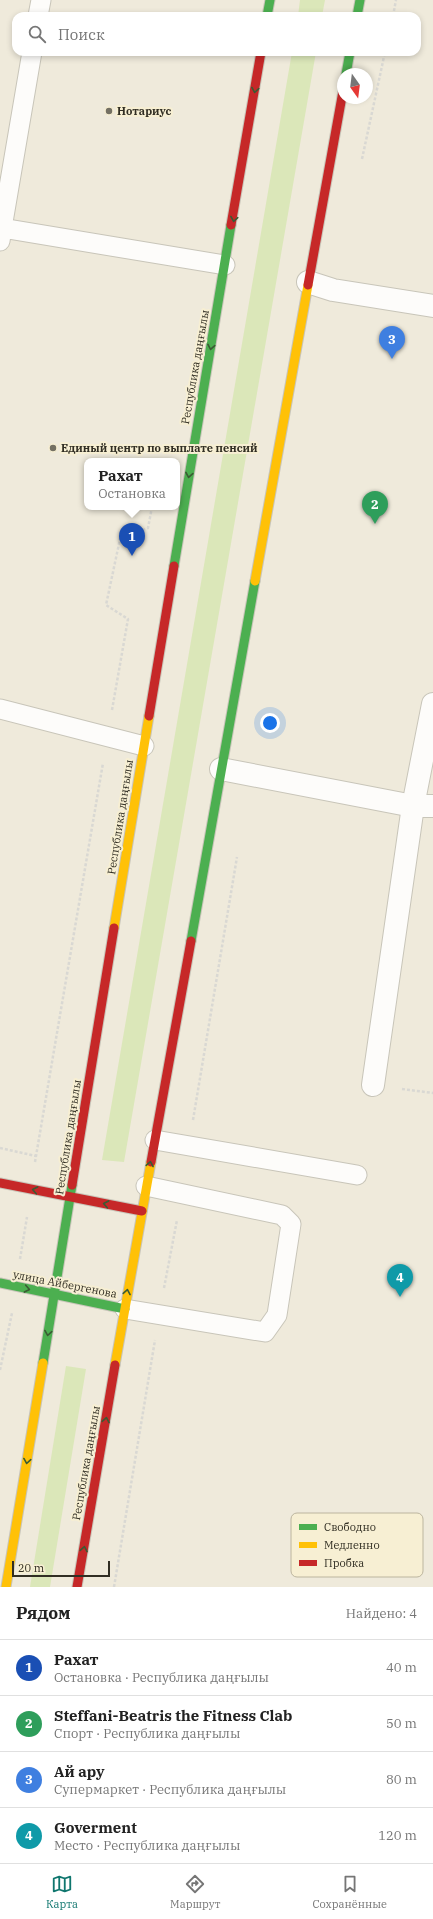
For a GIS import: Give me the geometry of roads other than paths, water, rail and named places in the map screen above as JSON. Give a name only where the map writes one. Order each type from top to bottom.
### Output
[{"type":"main road","points":[[268,12],[270,0]]},
{"type":"main road","points":[[358,12],[360,0]]},
{"type":"main road","name":"Республика даңғылы","points":[[6,1587],[144,746],[225,265],[229,252],[260,56]]},
{"type":"main road","points":[[347,68],[349,56]]},
{"type":"main road","name":"Республика даңғылы","points":[[78,1587],[124,1309],[341,104]]},
{"type":"main road","points":[[0,1183],[142,1211]]},
{"type":"main road","name":"улица Айбергенова","points":[[0,1284],[124,1309]]},
{"type":"street","points":[[308,282],[333,290],[433,306]]},
{"type":"street","points":[[373,1085],[423,806],[433,704]]},
{"type":"street","points":[[221,769],[423,806]]},
{"type":"lane","points":[[39,12],[41,0]]},
{"type":"lane","points":[[31,56],[1,232],[225,265]]},
{"type":"lane","points":[[0,710],[144,746]]},
{"type":"lane","points":[[155,1140],[357,1175]]},
{"type":"lane","points":[[124,1309],[265,1332],[277,1315],[291,1224],[282,1215],[146,1186]]},
{"type":"place","name":"Нотариус","points":[[109,111]]},
{"type":"place","name":"Ай ару","points":[[392,359]]},
{"type":"place","name":"Единый центр по выплате пенсий","points":[[53,448]]},
{"type":"place","name":"Steffani-Beatris the Fitness Clab","points":[[375,524]]},
{"type":"place","name":"Рахат","points":[[132,556]]},
{"type":"place","name":"Goverment","points":[[400,1297]]}]
